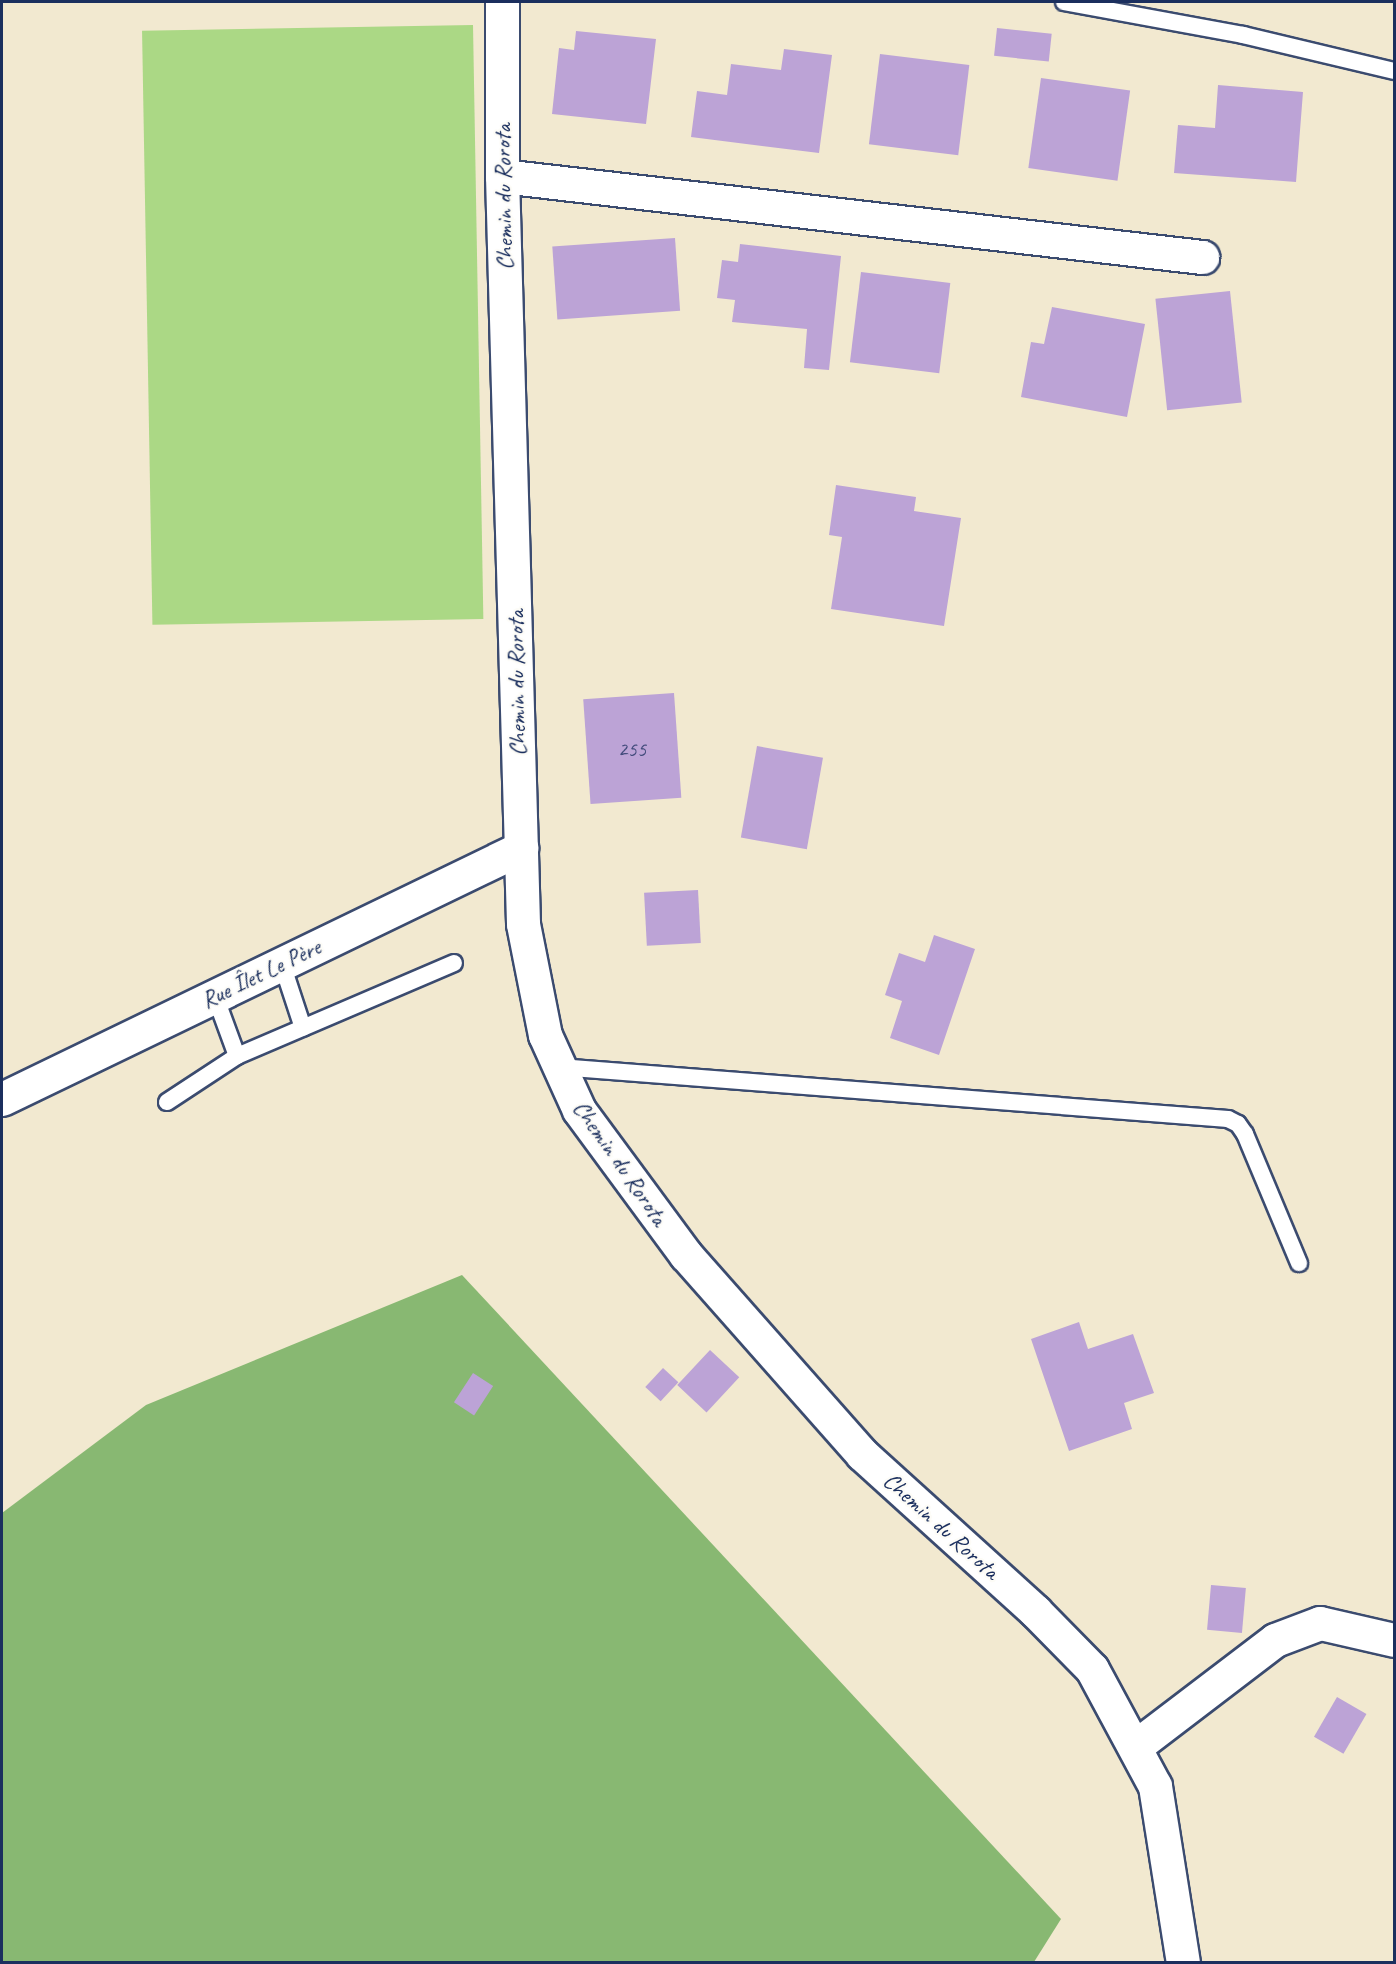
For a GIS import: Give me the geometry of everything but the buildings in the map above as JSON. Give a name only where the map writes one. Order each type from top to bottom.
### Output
[{"type":"street","name":"Chemin du Rorota","points":[[502,2],[502,176],[523,924],[545,1035],[579,1110],[686,1255],[862,1454],[1035,1611],[1092,1669],[1136,1746],[1155,1786],[1183,1962]]},
{"type":"street","points":[[502,176],[1202,257]]},
{"type":"street","name":"Rue Îlet Le Père","points":[[2,1099],[521,848]]},
{"type":"street","points":[[1136,1746],[1275,1640],[1320,1623],[1395,1640]]},
{"type":"lane","points":[[1064,2],[1243,35],[1395,71]]},
{"type":"lane","points":[[167,1102],[237,1056],[454,963]]},
{"type":"lane","points":[[282,964],[303,1028]]},
{"type":"lane","points":[[214,996],[237,1056]]},
{"type":"lane","points":[[560,1067],[1228,1119],[1238,1124],[1245,1134],[1299,1263]]},
{"type":"green space","points":[[473,25],[483,619],[152,625],[142,31]]},
{"type":"green space","points":[[462,1275],[1061,1919],[1034,1962],[2,1962],[2,1513],[146,1405]]}]
